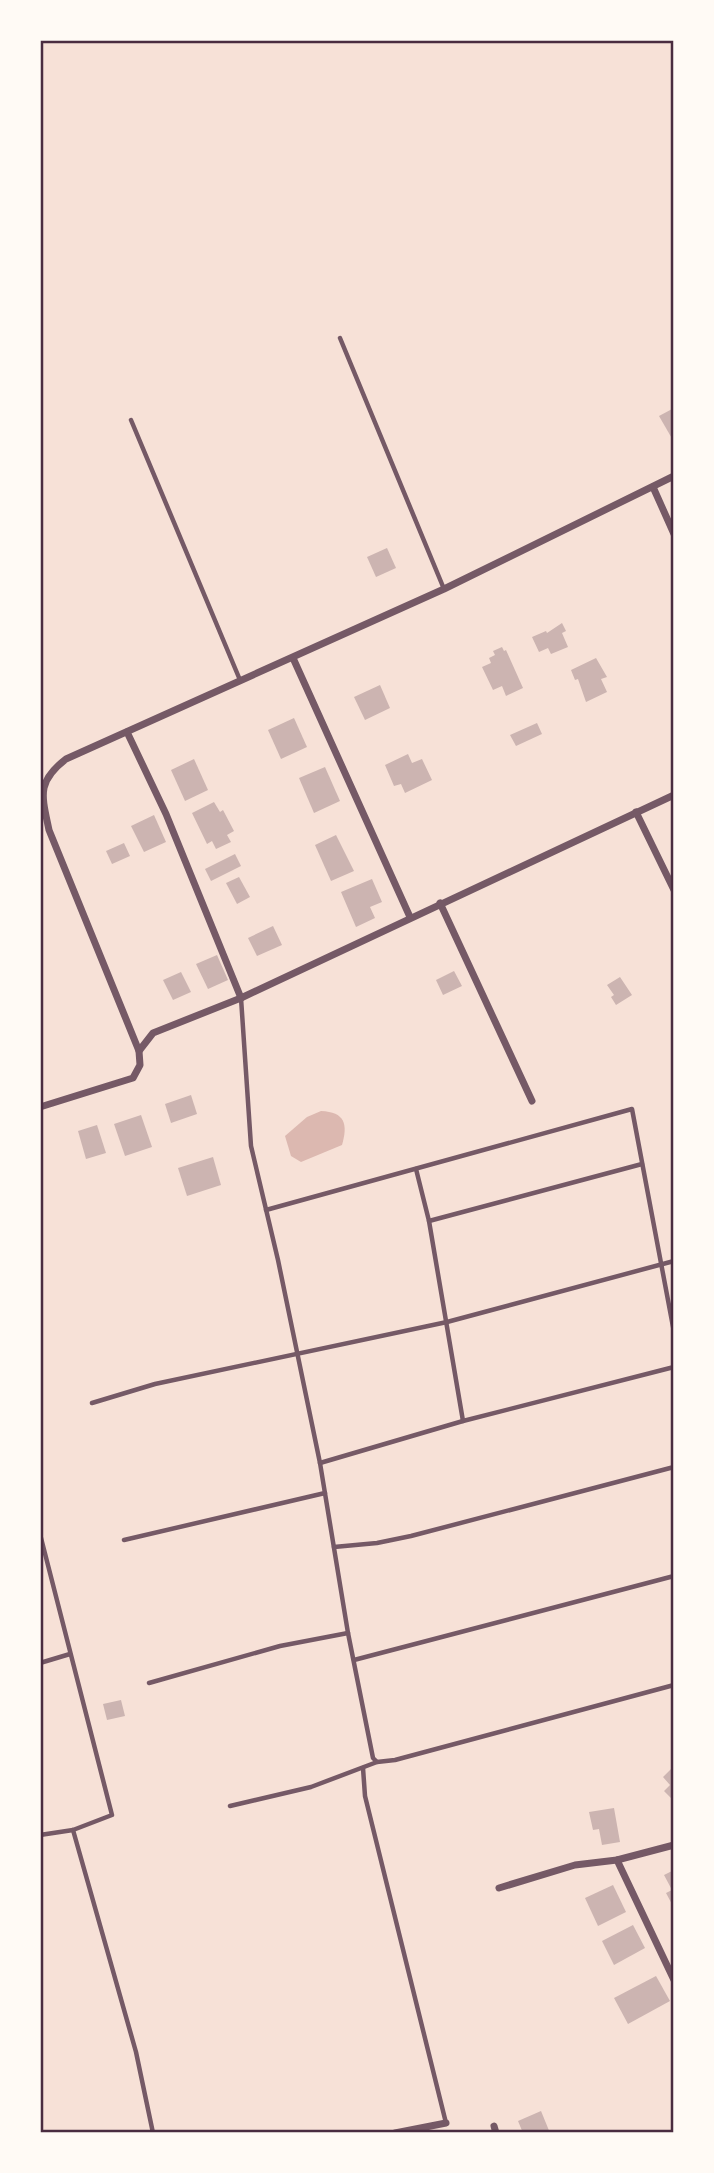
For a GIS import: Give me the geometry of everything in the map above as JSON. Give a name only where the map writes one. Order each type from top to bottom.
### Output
[{"type":"street","points":[[40,1107],[133,1078],[140,1065],[139,1051],[49,830],[41,796],[51,770],[66,759],[444,589],[674,477]]},
{"type":"street","points":[[653,487],[674,534]]},
{"type":"street","points":[[293,658],[410,917]]},
{"type":"street","points":[[127,732],[166,814],[241,998]]},
{"type":"street","points":[[139,1051],[153,1032],[241,998],[674,794]]},
{"type":"street","points":[[636,812],[674,890]]},
{"type":"street","points":[[440,903],[532,1101]]},
{"type":"street","points":[[499,1888],[575,1865],[617,1860],[674,1846]]},
{"type":"street","points":[[617,1860],[674,1980]]},
{"type":"street","points":[[394,2133],[446,2123]]},
{"type":"lane","points":[[340,338],[444,589]]},
{"type":"lane","points":[[131,420],[241,681]]},
{"type":"lane","points":[[241,998],[251,1146],[320,1463],[348,1633],[373,1758],[377,1762]]},
{"type":"lane","points":[[266,1210],[632,1109],[674,1332]]},
{"type":"lane","points":[[429,1221],[642,1164]]},
{"type":"lane","points":[[416,1170],[429,1221],[463,1421]]},
{"type":"lane","points":[[92,1403],[155,1384],[447,1322],[674,1261]]},
{"type":"lane","points":[[320,1463],[463,1421],[674,1367]]},
{"type":"lane","points":[[334,1547],[377,1544],[674,1467]]},
{"type":"lane","points":[[124,1540],[325,1493]]},
{"type":"lane","points":[[40,1534],[112,1815],[73,1830],[40,1835]]},
{"type":"lane","points":[[354,1660],[674,1576]]},
{"type":"lane","points":[[149,1683],[280,1646],[348,1633]]},
{"type":"lane","points":[[40,1663],[70,1654]]},
{"type":"lane","points":[[230,1806],[311,1787],[377,1762],[461,1744],[674,1685]]},
{"type":"lane","points":[[363,1768],[365,1796],[446,2123]]},
{"type":"lane","points":[[73,1830],[136,2052],[153,2133]]},
{"type":"shaded area","points":[[321,1111],[335,1114],[343,1120],[345,1131],[342,1145],[301,1162],[291,1156],[285,1136],[307,1117]]},
{"type":"building","points":[[674,408],[674,442],[659,416]]},
{"type":"building","points":[[387,548],[396,568],[376,577],[367,557]]},
{"type":"building","points":[[562,623],[566,631],[562,633],[568,647],[551,654],[548,648],[539,652],[532,637],[546,631],[547,633]]},
{"type":"building","points":[[502,647],[506,650],[523,688],[506,696],[502,686],[493,690],[482,667],[491,663],[489,658],[495,655],[493,651]]},
{"type":"building","points":[[596,658],[607,677],[601,679],[607,692],[586,702],[578,679],[575,680],[571,670]]},
{"type":"building","points":[[380,685],[390,708],[365,720],[354,697]]},
{"type":"building","points":[[294,718],[307,747],[281,759],[268,730]]},
{"type":"building","points":[[537,723],[542,734],[516,746],[510,735]]},
{"type":"building","points":[[408,754],[412,763],[422,759],[432,780],[405,793],[401,784],[394,786],[385,765]]},
{"type":"building","points":[[194,759],[208,790],[185,801],[171,770]]},
{"type":"building","points":[[325,767],[340,801],[314,813],[299,778]]},
{"type":"building","points":[[214,802],[220,812],[223,810],[234,831],[227,835],[231,842],[216,849],[212,841],[207,844],[192,813]]},
{"type":"building","points":[[154,815],[166,842],[144,852],[131,826]]},
{"type":"building","points":[[336,835],[354,871],[331,881],[315,845]]},
{"type":"building","points":[[124,843],[130,856],[112,864],[106,851]]},
{"type":"building","points":[[235,854],[241,866],[211,881],[205,869]]},
{"type":"building","points":[[239,877],[250,897],[237,904],[226,883]]},
{"type":"building","points":[[372,879],[382,902],[370,907],[375,918],[356,927],[341,892]]},
{"type":"building","points":[[273,926],[282,945],[257,956],[248,938]]},
{"type":"building","points":[[217,955],[228,980],[208,989],[196,964]]},
{"type":"building","points":[[454,971],[462,986],[443,995],[436,980]]},
{"type":"building","points":[[181,972],[191,992],[173,1000],[163,980]]},
{"type":"building","points":[[620,977],[632,995],[616,1005],[611,997],[614,995],[607,985]]},
{"type":"building","points":[[191,1095],[197,1114],[171,1123],[165,1104]]},
{"type":"building","points":[[141,1115],[152,1147],[125,1156],[114,1124]]},
{"type":"building","points":[[97,1125],[106,1153],[86,1159],[78,1131]]},
{"type":"building","points":[[213,1157],[221,1185],[187,1196],[178,1168]]},
{"type":"building","points":[[121,1700],[125,1716],[107,1720],[103,1704]]},
{"type":"building","points":[[674,1766],[674,1801],[664,1791],[670,1785],[663,1777]]},
{"type":"building","points":[[614,1808],[620,1842],[602,1845],[599,1829],[593,1830],[589,1812]]},
{"type":"building","points":[[674,1870],[674,1908],[666,1893],[672,1890],[664,1875]]},
{"type":"building","points":[[613,1885],[626,1912],[598,1926],[585,1898]]},
{"type":"building","points":[[633,1925],[645,1948],[614,1965],[602,1941]]},
{"type":"building","points":[[656,1976],[670,2001],[628,2024],[614,1998]]},
{"type":"building","points":[[541,2111],[550,2133],[523,2133],[518,2121]]}]
